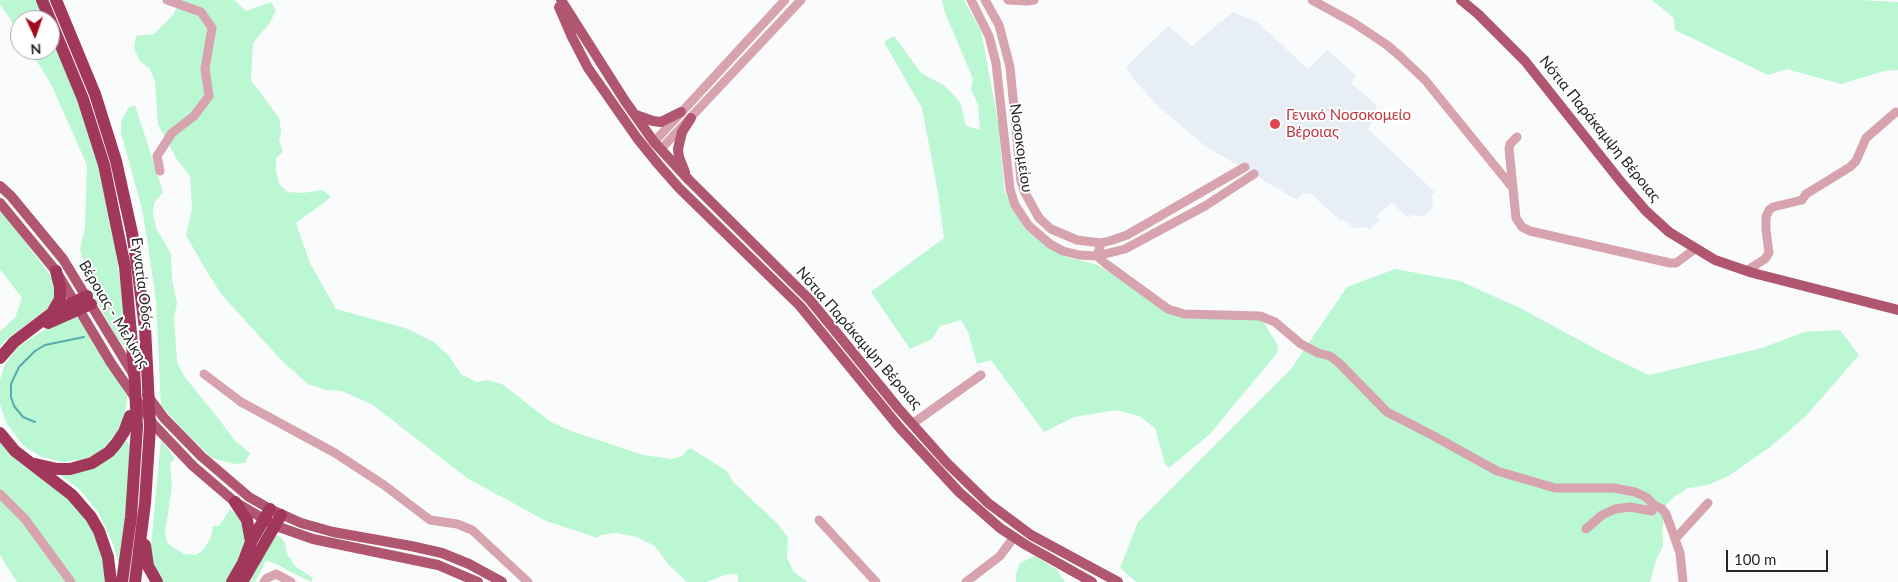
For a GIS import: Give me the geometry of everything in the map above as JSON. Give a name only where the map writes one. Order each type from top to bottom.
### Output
[{"type":"highway","name":"Εγνατία Οδός","points":[[42,0],[83,99],[104,165],[125,267],[140,366]]},
{"type":"highway","name":"Εγνατία Οδός","points":[[56,0],[94,94],[120,178],[137,265],[140,366],[139,424],[131,517],[122,582]]},
{"type":"highway","points":[[0,358],[14,342],[52,313],[59,305],[60,287],[56,271]]},
{"type":"highway","points":[[52,313],[84,303]]},
{"type":"highway","points":[[32,329],[84,303]]},
{"type":"highway","points":[[26,460],[58,468],[82,467],[109,452],[124,432],[139,424],[140,366]]},
{"type":"highway","name":"Εγνατία Οδός","points":[[135,582],[144,518],[139,424]]},
{"type":"highway","points":[[0,432],[15,451],[38,470],[63,486],[91,517],[108,557],[111,582]]},
{"type":"highway","points":[[235,502],[247,520],[251,542]]},
{"type":"highway","points":[[232,582],[243,563],[251,542],[273,517]]},
{"type":"highway","points":[[242,582],[273,517]]},
{"type":"highway","points":[[144,518],[148,566],[157,582]]},
{"type":"main road","name":"Νότια Παράκαμψη Βέροιας","points":[[556,0],[588,68],[647,151],[679,188],[800,306],[899,427],[959,492],[989,519],[1014,537],[1092,582]]},
{"type":"main road","name":"Νότια Παράκαμψη Βέροιας","points":[[561,0],[657,146],[810,300],[912,424],[971,488],[1006,518],[1031,535],[1118,582]]},
{"type":"main road","name":"Νότια Παράκαμψη Βέροιας","points":[[1461,0],[1478,14],[1525,61],[1646,211],[1669,232],[1715,260],[1746,271],[1898,310]]},
{"type":"main road","points":[[635,115],[653,122],[661,122],[671,119],[681,112]]},
{"type":"main road","points":[[689,180],[679,157],[678,149],[682,132],[692,118]]},
{"type":"main road","points":[[647,151],[657,146]]},
{"type":"main road","name":"Βέροιας - Μελίκης","points":[[0,186],[11,196],[62,258],[111,363],[154,425],[193,466],[235,502],[273,517],[329,544],[438,565],[478,582]]},
{"type":"main road","name":"Βέροιας - Μελίκης","points":[[0,203],[84,303],[164,418],[218,472],[273,517],[332,532],[442,553],[469,564],[502,582]]},
{"type":"street","points":[[160,171],[157,156],[172,133],[194,116],[209,96],[205,69],[212,28],[201,12],[167,0]]},
{"type":"street","points":[[657,146],[681,112],[785,0]]},
{"type":"street","points":[[657,146],[692,118],[801,0]]},
{"type":"street","name":"Νοσοκομείου","points":[[971,0],[989,36],[996,64],[1010,189],[1015,205],[1029,226],[1050,244],[1063,251],[1097,256],[1108,254],[1133,245],[1205,206],[1254,174]]},
{"type":"street","name":"Νοσοκομείου","points":[[986,0],[999,25],[1010,67],[1024,192],[1039,218],[1051,229],[1077,240],[1101,243],[1127,235],[1245,167]]},
{"type":"street","points":[[1008,0],[1027,2],[1034,0]]},
{"type":"street","points":[[1312,0],[1354,23],[1387,45],[1401,57],[1425,80],[1512,187]]},
{"type":"street","points":[[1746,271],[1765,259],[1769,253],[1766,217],[1769,210],[1774,206],[1802,200],[1806,194],[1850,168],[1856,161],[1866,138],[1896,112]]},
{"type":"street","points":[[1517,137],[1510,144],[1509,149],[1516,218],[1522,227],[1530,231],[1670,263],[1676,263],[1695,249]]},
{"type":"street","points":[[1101,243],[1097,256],[1168,309],[1184,314],[1260,316],[1275,322],[1301,344],[1318,353],[1330,356],[1339,362],[1387,412],[1498,471],[1554,488],[1614,488],[1635,492],[1646,497],[1666,514],[1680,554],[1684,582]]},
{"type":"street","points":[[204,374],[241,402],[335,453],[376,479],[430,520],[457,524],[472,530],[528,582]]},
{"type":"street","points":[[912,424],[981,375]]},
{"type":"street","points":[[0,494],[25,518],[71,582]]},
{"type":"street","points":[[1675,539],[1708,503]]},
{"type":"street","points":[[1586,529],[1602,515],[1615,509],[1630,507],[1652,510],[1654,505]]},
{"type":"street","points":[[819,520],[876,582]]},
{"type":"street","points":[[966,582],[1000,556],[1014,537]]},
{"type":"street","points":[[264,582],[266,578],[276,574],[291,582]]},
{"type":"shaded area","name":"Γενικό Νοσοκομείο Βέροιας","points":[[1233,12],[1256,21],[1308,69],[1327,50],[1356,75],[1351,83],[1376,105],[1377,113],[1368,129],[1435,192],[1431,195],[1433,201],[1429,212],[1423,216],[1412,215],[1408,218],[1392,203],[1376,216],[1380,220],[1370,229],[1366,227],[1354,228],[1343,219],[1341,221],[1311,194],[1303,193],[1297,200],[1205,146],[1159,107],[1136,82],[1126,67],[1168,26],[1192,46]]},
{"type":"green space","points":[[0,0],[38,0],[42,10],[10,10],[10,19],[0,4]]},
{"type":"green space","points":[[179,0],[234,0],[246,11],[271,2],[276,11],[269,24],[253,43],[251,80],[279,118],[281,131],[279,141],[283,152],[276,158],[279,184],[288,192],[302,193],[323,190],[331,197],[296,223],[310,263],[336,309],[408,329],[435,343],[449,356],[461,374],[476,382],[487,380],[502,384],[551,422],[571,431],[643,455],[672,459],[682,456],[690,448],[727,471],[733,482],[778,524],[788,538],[787,557],[793,571],[807,582],[738,582],[738,575],[728,574],[706,582],[687,582],[668,564],[655,546],[637,537],[616,533],[600,535],[598,538],[546,521],[467,478],[373,405],[342,391],[326,390],[308,384],[282,361],[222,295],[186,235],[192,209],[190,176],[176,158],[158,124],[155,82],[150,69],[139,60],[134,48],[136,36],[154,34],[174,14]]},
{"type":"green space","points":[[942,0],[964,0],[981,31],[999,127],[1004,190],[1025,229],[1047,247],[1067,257],[1095,264],[1164,310],[1189,319],[1258,319],[1264,323],[1278,346],[1277,353],[1210,434],[1169,468],[1165,464],[1155,428],[1139,416],[1116,410],[1074,417],[1044,432],[991,360],[977,364],[968,332],[961,320],[940,326],[932,339],[910,349],[871,292],[944,238],[938,193],[922,108],[884,42],[894,36],[921,73],[945,86],[960,102],[966,126],[980,130],[978,105],[971,89],[973,79],[944,10]]},
{"type":"green space","points":[[1652,0],[1860,0],[1898,2],[1898,70],[1884,71],[1841,84],[1787,69],[1768,75],[1675,30],[1674,18]]},
{"type":"green space","points":[[60,53],[90,130],[113,235],[121,285],[127,350],[116,336],[92,293],[80,249],[85,227],[87,165],[51,84],[36,60],[60,60]]},
{"type":"green space","points":[[135,105],[163,192],[154,203],[153,213],[156,228],[171,254],[172,279],[177,303],[174,318],[177,362],[184,376],[235,441],[250,453],[245,463],[234,464],[212,458],[161,405],[156,302],[148,245],[142,209],[121,133],[121,122],[128,108]]},
{"type":"green space","points":[[0,209],[54,280],[55,299],[49,307],[0,347],[0,331],[15,318],[22,298],[0,269]]},
{"type":"green space","points":[[1395,269],[1460,281],[1522,309],[1605,354],[1649,375],[1762,348],[1804,332],[1840,330],[1859,355],[1805,417],[1770,447],[1730,475],[1708,485],[1688,488],[1675,496],[1665,506],[1662,532],[1663,546],[1656,560],[1650,582],[1136,582],[1120,568],[1138,522],[1291,369],[1347,287]]},
{"type":"green space","points":[[72,316],[77,316],[84,324],[127,396],[127,400],[125,417],[112,441],[95,455],[85,459],[64,462],[42,457],[24,446],[18,439],[6,422],[0,404],[0,380],[5,364],[18,347],[39,333]]},
{"type":"green space","points":[[125,440],[132,446],[131,471],[119,566],[114,546],[98,512],[79,489],[60,475]]},
{"type":"green space","points":[[161,440],[175,458],[170,463],[172,485],[165,535],[168,544],[184,554],[196,555],[204,549],[211,537],[213,526],[219,526],[230,509],[241,518],[246,533],[243,553],[226,582],[163,582],[153,565],[151,547]]},
{"type":"green space","points":[[0,441],[48,480],[85,516],[101,549],[107,582],[17,582],[0,555]]},
{"type":"green space","points":[[275,535],[282,538],[287,554],[296,567],[313,578],[311,582],[274,563],[266,561],[255,582],[246,582]]},
{"type":"green space","points":[[1035,556],[1056,569],[1065,582],[1016,582],[1016,574],[1020,563]]},
{"type":"waterway","points":[[35,422],[23,417],[14,406],[11,397],[11,384],[19,367],[35,351],[45,345],[84,337]]},
{"type":"place","name":"Γενικό Νοσοκομείο Βέροιας","points":[[1275,124]]}]
